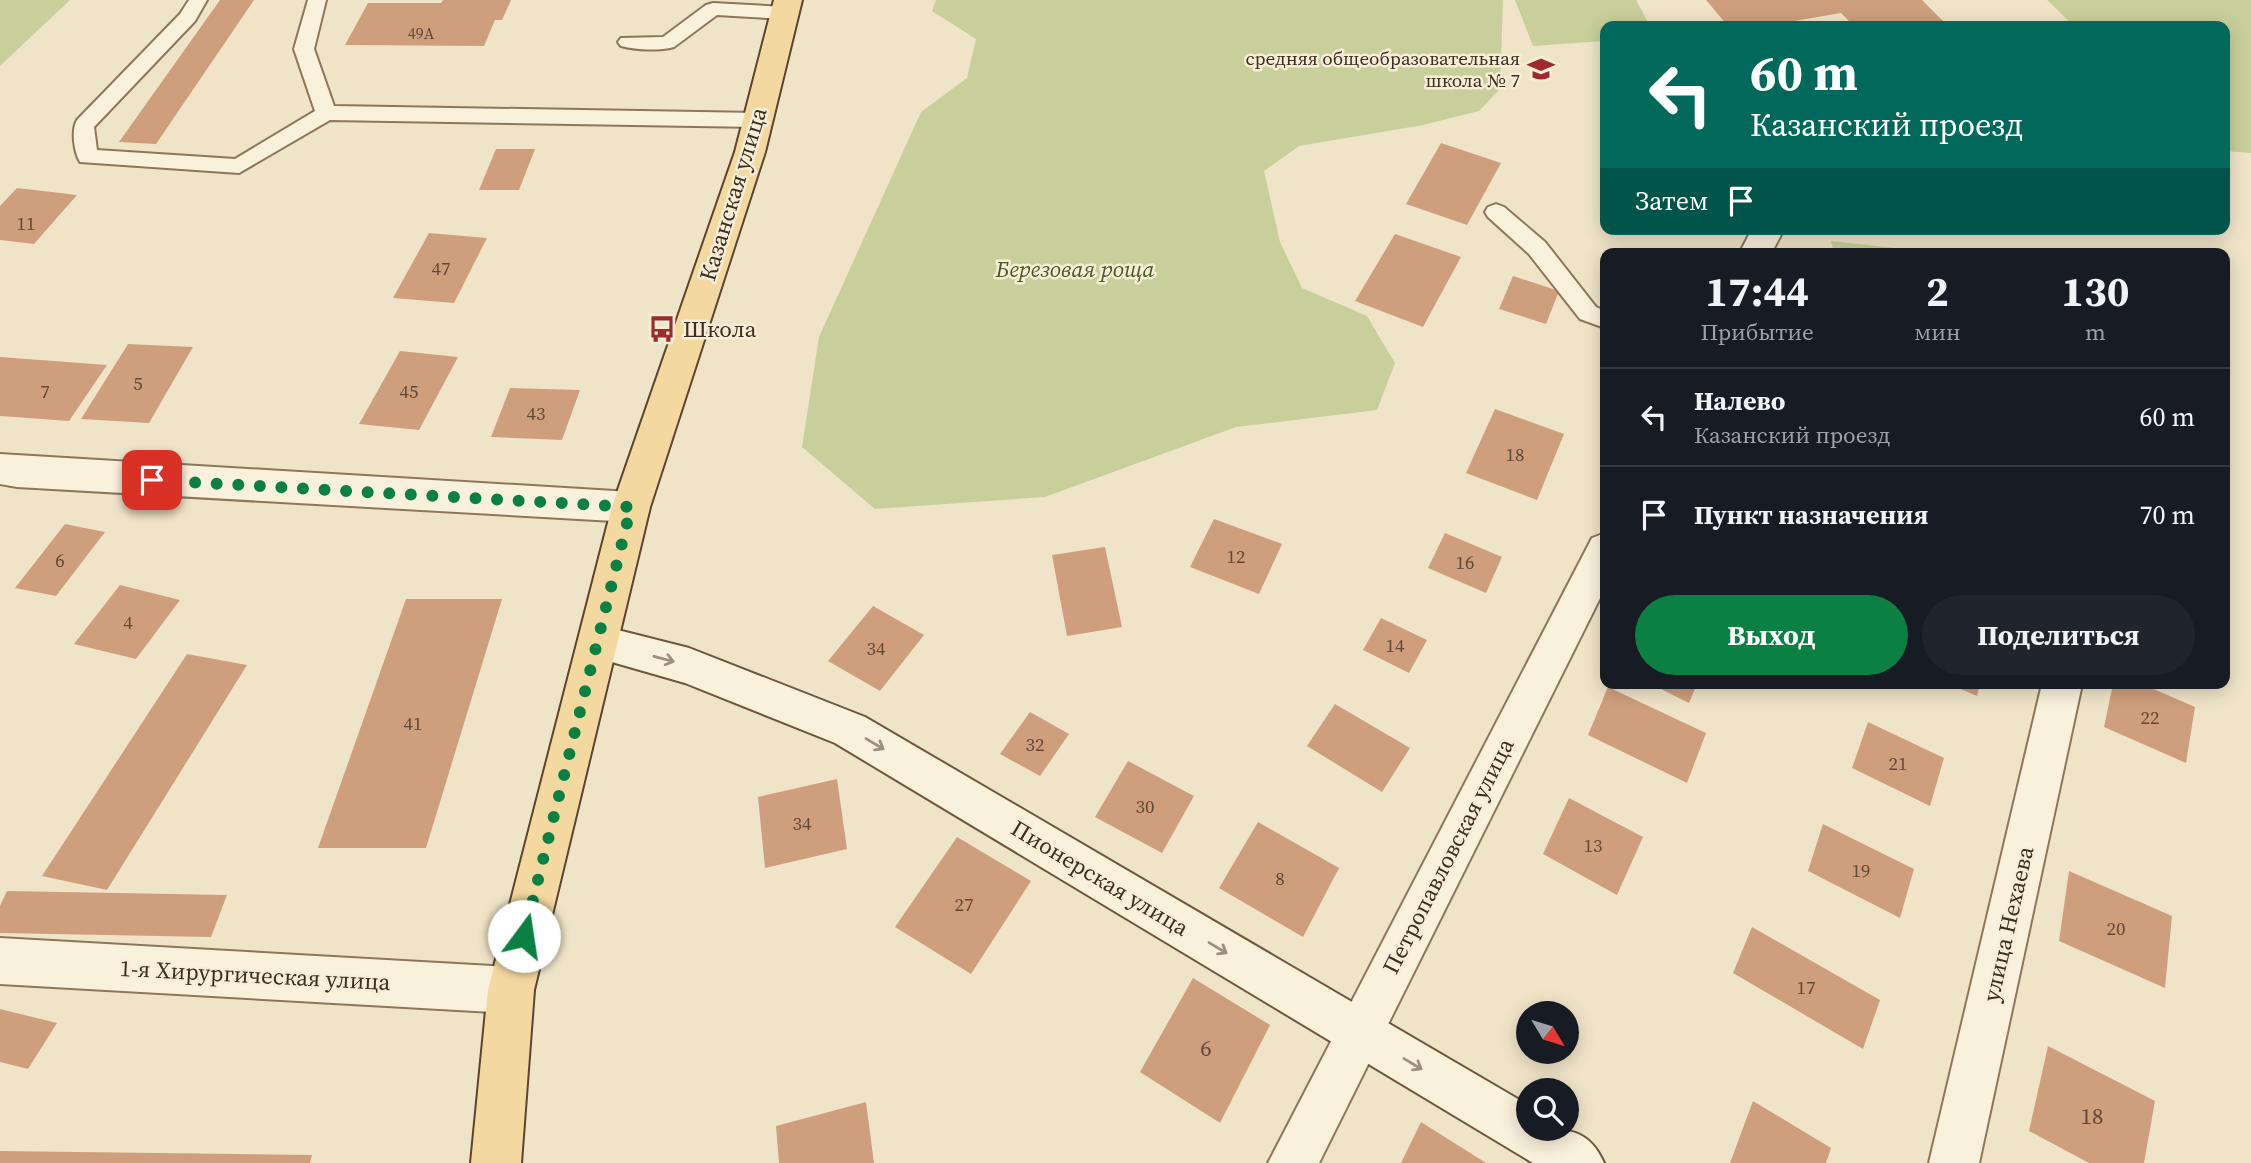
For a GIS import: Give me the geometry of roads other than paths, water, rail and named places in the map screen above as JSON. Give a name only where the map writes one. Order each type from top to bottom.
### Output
[{"type":"main road","name":"Казанская улица","points":[[496,1163],[511,990],[631,507],[750,152],[787,7]]},
{"type":"street","points":[[0,469],[631,507]]},
{"type":"street","name":"Петропавловская улица","points":[[1293,1163],[1600,559]]},
{"type":"street","name":"Пионерская улица","points":[[598,642],[689,666],[850,730],[1579,1163]]},
{"type":"street","name":"улица Нехаева","points":[[1954,1163],[2061,689]]},
{"type":"street","name":"1-я Хирургическая улица","points":[[0,961],[511,990]]},
{"type":"lane","points":[[198,0],[188,17],[84,125],[87,157],[239,166],[326,113],[758,120]]},
{"type":"lane","points":[[317,0],[304,49],[326,113]]},
{"type":"lane","points":[[628,43],[667,43],[713,9],[787,7]]},
{"type":"lane","points":[[1496,212],[1537,248],[1588,313],[1600,318]]},
{"type":"place","name":"средняя общеобразовательная школа № 7","points":[[1541,69]]},
{"type":"place","name":"Школа","points":[[662,329]]},
{"type":"park label","name":"Березовая роща","points":[[1075,269]]}]
